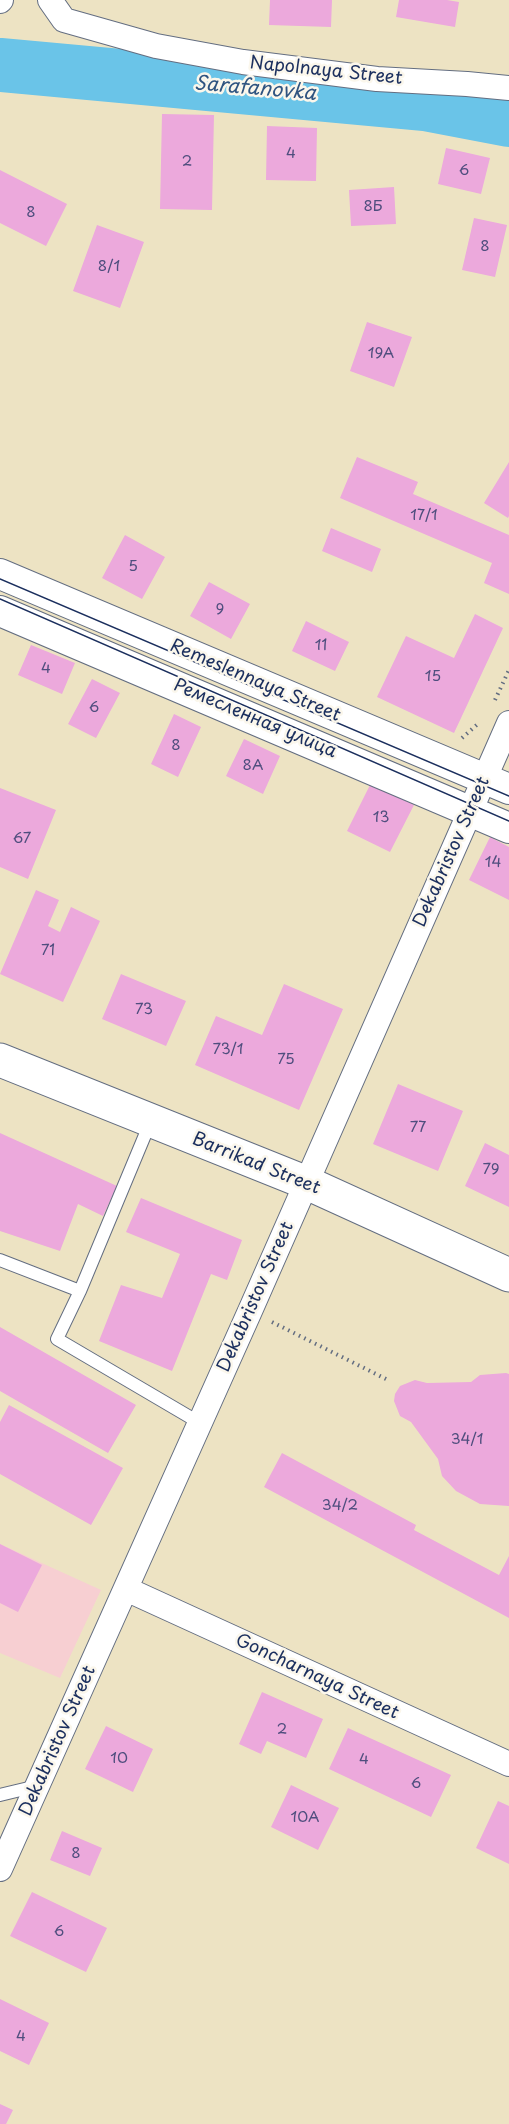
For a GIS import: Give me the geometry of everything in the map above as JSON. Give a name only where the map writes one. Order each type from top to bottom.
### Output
[{"type":"main road","name":"Barrikad Street","points":[[0,1060],[307,1183],[509,1275]]},
{"type":"street","name":"Napolnaya Street","points":[[50,0],[64,20],[156,46],[243,62],[377,79],[509,88]]},
{"type":"street","name":"Remeslennaya Street","points":[[0,574],[497,783]]},
{"type":"street","name":"Ремесленная улица","points":[[0,611],[509,828]]},
{"type":"street","name":"Dekabristov Street","points":[[0,1869],[471,811],[497,783],[509,723]]},
{"type":"street","name":"Goncharnaya Street","points":[[126,1589],[509,1764]]},
{"type":"lane","points":[[151,1122],[80,1291],[57,1339],[200,1423]]},
{"type":"lane","points":[[0,1260],[80,1291]]},
{"type":"lane","points":[[0,1795],[37,1786]]},
{"type":"path","points":[[250,1311],[388,1380]]},
{"type":"shaded area","points":[[0,1544],[101,1590],[60,1678],[0,1653]]},
{"type":"building","points":[[270,0],[332,0],[331,27],[269,25]]},
{"type":"building","points":[[399,0],[459,2],[455,27],[396,17]]},
{"type":"building","points":[[162,114],[214,115],[212,210],[160,209]]},
{"type":"building","points":[[267,126],[317,128],[316,181],[266,180]]},
{"type":"building","points":[[446,148],[490,158],[481,194],[438,184]]},
{"type":"building","points":[[0,170],[67,204],[46,246],[0,223]]},
{"type":"building","points":[[394,187],[396,224],[351,226],[349,190]]},
{"type":"building","points":[[474,218],[507,225],[495,277],[462,270]]},
{"type":"building","points":[[97,225],[144,242],[120,308],[73,291]]},
{"type":"building","points":[[367,322],[412,337],[394,387],[350,371]]},
{"type":"building","points":[[357,457],[418,482],[413,494],[509,535],[509,594],[484,583],[492,563],[340,498]]},
{"type":"building","points":[[509,462],[509,516],[508,518],[484,503]]},
{"type":"building","points":[[331,528],[381,549],[372,572],[322,551]]},
{"type":"building","points":[[125,535],[165,557],[142,599],[102,578]]},
{"type":"building","points":[[209,582],[250,604],[231,639],[190,616]]},
{"type":"building","points":[[475,614],[503,628],[454,733],[377,697],[406,636],[454,658]]},
{"type":"building","points":[[306,621],[349,642],[335,671],[292,651]]},
{"type":"building","points":[[31,645],[75,663],[62,694],[18,675]]},
{"type":"building","points":[[92,679],[120,693],[96,738],[68,724]]},
{"type":"building","points":[[174,714],[201,727],[178,777],[151,764]]},
{"type":"building","points":[[244,739],[280,756],[263,794],[226,776]]},
{"type":"building","points":[[371,783],[414,805],[390,852],[347,831]]},
{"type":"building","points":[[0,788],[56,810],[28,879],[0,867]]},
{"type":"building","points":[[490,837],[509,847],[509,900],[469,880]]},
{"type":"building","points":[[36,890],[59,900],[48,926],[60,932],[71,907],[100,921],[63,1002],[0,974]]},
{"type":"building","points":[[121,974],[186,1001],[166,1046],[102,1019]]},
{"type":"building","points":[[284,984],[343,1009],[299,1110],[195,1065],[216,1016],[262,1035]]},
{"type":"building","points":[[398,1084],[463,1111],[438,1171],[373,1144]]},
{"type":"building","points":[[0,1133],[117,1186],[103,1216],[78,1204],[60,1251],[0,1231]]},
{"type":"building","points":[[485,1143],[509,1155],[509,1207],[465,1186]]},
{"type":"building","points":[[141,1198],[242,1240],[227,1280],[211,1274],[172,1371],[99,1341],[121,1285],[162,1298],[180,1254],[126,1232]]},
{"type":"building","points":[[0,1327],[136,1405],[108,1453],[0,1391]]},
{"type":"building","points":[[509,1374],[509,1506],[480,1504],[456,1491],[442,1476],[438,1459],[411,1422],[400,1416],[394,1401],[395,1394],[400,1386],[415,1380],[427,1383],[471,1382],[480,1375]]},
{"type":"building","points":[[9,1405],[123,1468],[91,1525],[0,1474],[0,1422]]},
{"type":"building","points":[[282,1453],[416,1525],[414,1530],[499,1575],[509,1556],[509,1618],[264,1487]]},
{"type":"building","points":[[0,1544],[42,1565],[18,1612],[0,1603]]},
{"type":"building","points":[[262,1692],[323,1719],[306,1758],[267,1741],[261,1754],[239,1744]]},
{"type":"building","points":[[106,1726],[153,1749],[133,1792],[85,1769]]},
{"type":"building","points":[[348,1728],[451,1775],[431,1817],[329,1769]]},
{"type":"building","points":[[291,1785],[339,1808],[318,1850],[271,1827]]},
{"type":"building","points":[[498,1801],[509,1806],[509,1864],[476,1848]]},
{"type":"building","points":[[62,1831],[102,1848],[90,1876],[50,1860]]},
{"type":"building","points":[[32,1892],[107,1928],[86,1972],[10,1936]]},
{"type":"building","points":[[0,1999],[49,2023],[29,2065],[0,2051]]},
{"type":"building","points":[[0,2104],[13,2110],[6,2124],[0,2124]]},
{"type":"waterway","name":"Sarafanovka","points":[[0,65],[425,104],[509,120]]},
{"type":"tram line","points":[[0,579],[509,796]]},
{"type":"tram line","points":[[0,599],[509,821]]}]
